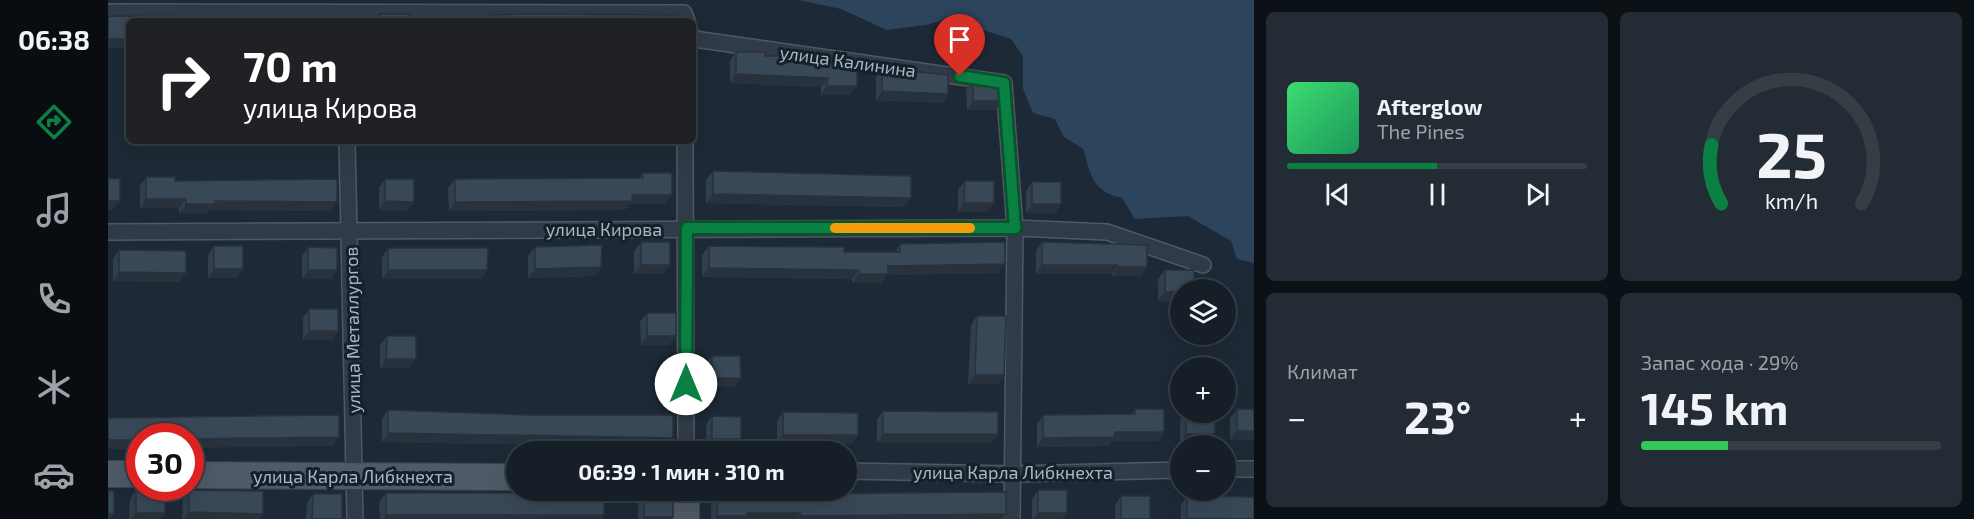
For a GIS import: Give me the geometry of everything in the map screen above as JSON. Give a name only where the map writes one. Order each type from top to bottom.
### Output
[{"type":"main road","points":[[108,474],[126,474]]},
{"type":"main road","name":"улица Карла Либкнехта","points":[[204,475],[506,477]]},
{"type":"main road","points":[[686,501],[687,519]]},
{"type":"street","points":[[108,12],[685,18]]},
{"type":"street","name":"улица Калинина","points":[[696,39],[1004,83],[1015,228]]},
{"type":"street","name":"улица Металлургов","points":[[347,144],[351,230],[355,519]]},
{"type":"street","points":[[686,144],[686,441]]},
{"type":"street","points":[[1012,519],[1015,228]]},
{"type":"street","name":"улица Кирова","points":[[108,232],[1015,228],[1107,232],[1203,265]]},
{"type":"street","points":[[1236,469],[1254,469]]},
{"type":"street","name":"улица Карла Либкнехта","points":[[857,471],[1014,474],[1170,470]]},
{"type":"water","points":[[799,0],[1254,0],[1254,263],[1237,259],[1231,241],[1188,216],[1135,219],[1122,198],[1104,191],[1094,181],[1083,149],[1064,137],[1055,119],[1033,113],[1023,89],[1023,56],[1011,39],[981,29],[957,16],[926,25],[887,30],[841,9]]},
{"type":"building","points":[[380,14],[409,14],[409,17],[492,18],[380,18]]},
{"type":"building","points":[[530,14],[676,15],[676,18],[492,18],[492,15]]},
{"type":"building","points":[[108,16],[339,18],[126,18],[126,39],[108,39]]},
{"type":"building","points":[[736,52],[765,52],[765,56],[810,56],[810,63],[857,63],[857,86],[827,86],[828,78],[736,74]]},
{"type":"building","points":[[882,68],[948,75],[948,94],[882,91]]},
{"type":"building","points":[[973,79],[1001,83],[1002,101],[973,101]]},
{"type":"building","points":[[713,171],[911,176],[911,198],[713,194]]},
{"type":"building","points":[[643,173],[672,173],[672,195],[632,195],[632,201],[455,202],[455,179],[643,178]]},
{"type":"building","points":[[146,177],[175,177],[175,181],[337,179],[337,202],[215,201],[215,204],[186,204],[186,199],[146,199]]},
{"type":"building","points":[[108,178],[120,179],[120,201],[108,201]]},
{"type":"building","points":[[385,179],[414,179],[414,202],[385,201]]},
{"type":"building","points":[[965,181],[994,181],[994,203],[964,203]]},
{"type":"building","points":[[1032,182],[1061,182],[1061,204],[1032,204]]},
{"type":"building","points":[[641,242],[670,242],[670,265],[641,265]]},
{"type":"building","points":[[1005,242],[1005,264],[888,266],[888,274],[859,274],[859,270],[709,268],[709,246],[844,247],[844,252],[900,252],[900,244]]},
{"type":"building","points":[[1042,242],[1147,245],[1147,267],[1042,265]]},
{"type":"building","points":[[602,245],[601,267],[535,269],[535,247]]},
{"type":"building","points":[[214,246],[243,246],[243,269],[214,269]]},
{"type":"building","points":[[308,247],[337,248],[337,270],[308,270]]},
{"type":"building","points":[[388,248],[488,248],[487,270],[388,270]]},
{"type":"building","points":[[119,250],[186,251],[186,273],[119,272]]},
{"type":"building","points":[[1165,270],[1194,270],[1194,279],[1170,279],[1170,292],[1165,292]]},
{"type":"building","points":[[309,309],[338,309],[338,331],[309,331]]},
{"type":"building","points":[[647,313],[676,313],[676,336],[647,336]]},
{"type":"building","points":[[977,316],[1006,316],[1004,375],[975,375]]},
{"type":"building","points":[[387,336],[416,336],[416,359],[386,359]]},
{"type":"building","points":[[712,356],[740,356],[741,378],[711,378]]},
{"type":"building","points":[[1135,409],[1164,409],[1164,432],[1115,432],[1114,437],[1043,438],[1043,415],[1135,414]]},
{"type":"building","points":[[1237,409],[1254,409],[1254,431],[1237,431]]},
{"type":"building","points":[[388,410],[528,415],[673,415],[673,438],[388,433]]},
{"type":"building","points":[[883,411],[998,412],[998,434],[883,434]]},
{"type":"building","points":[[783,412],[858,413],[858,435],[783,435]]},
{"type":"building","points":[[339,415],[339,437],[204,439],[204,423],[126,423],[126,440],[108,440],[108,418]]},
{"type":"building","points":[[712,416],[741,417],[741,439],[712,439]]},
{"type":"building","points":[[1186,423],[1215,423],[1215,434],[1186,434]]},
{"type":"building","points":[[204,490],[263,491],[263,514],[189,512],[189,501],[204,501]]},
{"type":"building","points":[[1038,490],[1067,490],[1067,513],[1038,513]]},
{"type":"building","points":[[108,491],[114,491],[114,514],[108,514]]},
{"type":"building","points":[[1006,492],[1006,514],[800,516],[800,513],[747,513],[747,516],[717,516],[718,501],[857,501],[857,493]]},
{"type":"building","points":[[386,493],[506,493],[506,501],[604,501],[604,515],[386,515]]},
{"type":"building","points":[[313,494],[342,494],[342,519],[312,519]]},
{"type":"building","points":[[1121,496],[1150,496],[1150,519],[1121,519]]},
{"type":"building","points":[[1236,497],[1254,497],[1254,519],[1187,518],[1187,501],[1236,501]]},
{"type":"building","points":[[136,501],[165,501],[165,513],[136,513]]},
{"type":"building","points":[[644,501],[673,501],[673,517],[644,517]]},
{"type":"slow traffic","points":[[835,228],[970,228]]},
{"type":"route","points":[[686,384],[687,228],[1015,228],[1004,83],[960,76]]}]
